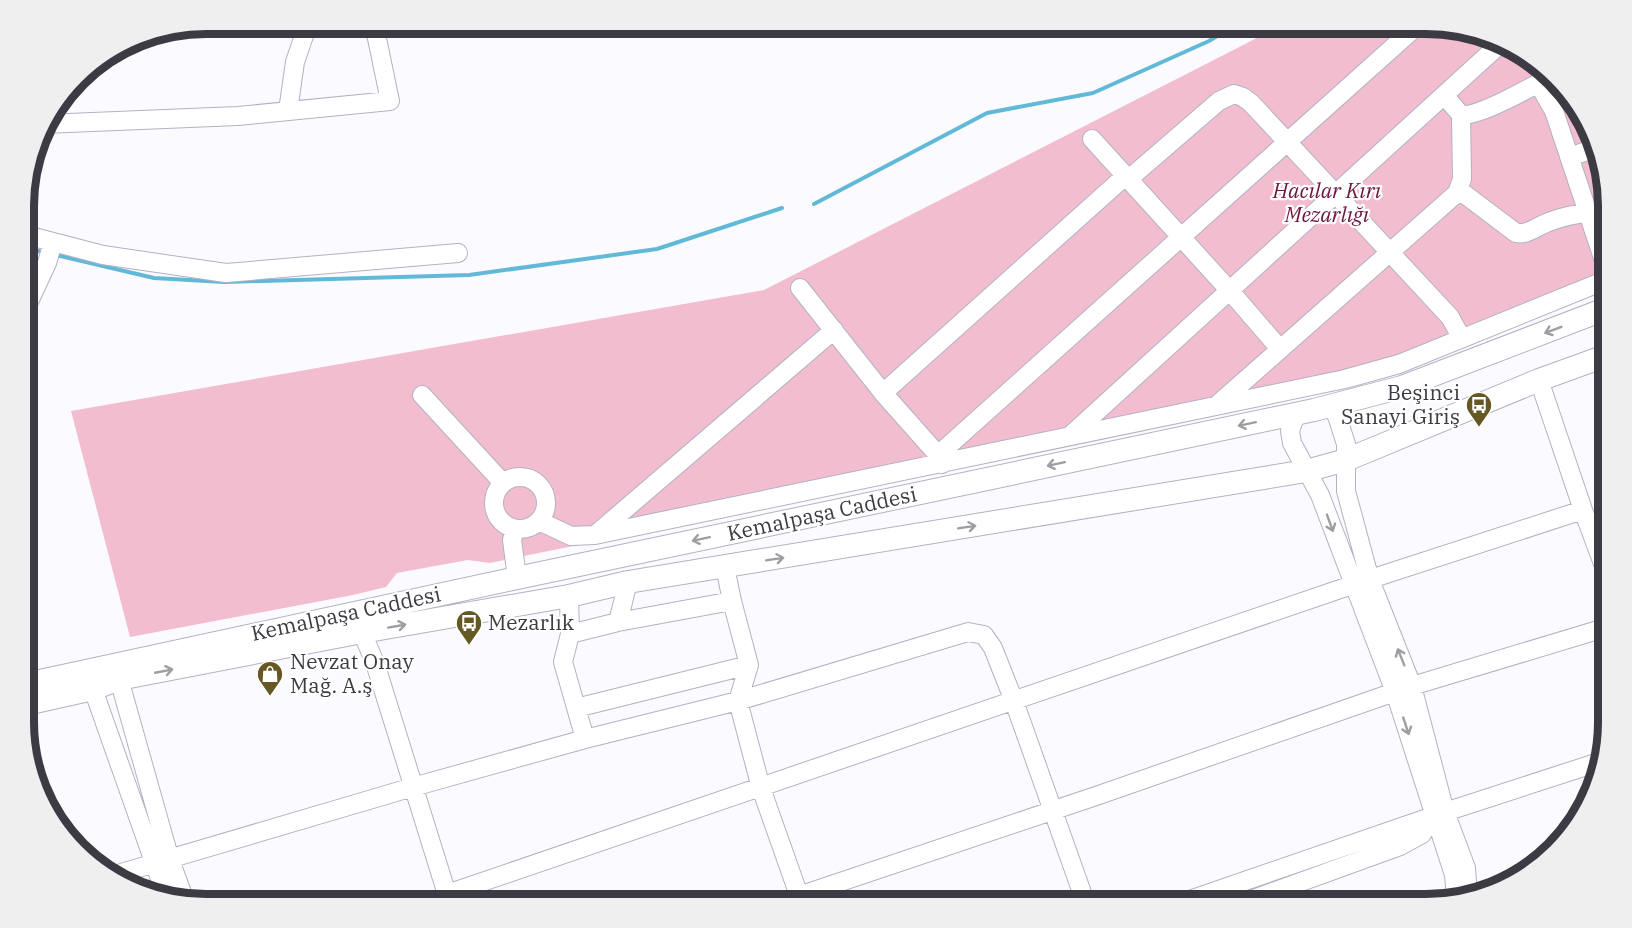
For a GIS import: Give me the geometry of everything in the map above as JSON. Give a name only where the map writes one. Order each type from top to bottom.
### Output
[{"type":"main road","name":"Kemalpaşa Caddesi","points":[[34,682],[1330,406],[1402,387],[1597,312]]},
{"type":"main road","name":"Kemalpaşa Caddesi","points":[[34,702],[93,689],[119,679],[362,632],[568,596],[628,582],[1305,471],[1346,460],[1597,358]]},
{"type":"street","points":[[940,460],[1181,237],[1408,34]]},
{"type":"street","points":[[288,111],[295,62],[304,35]]},
{"type":"street","points":[[56,123],[238,116],[390,101],[376,35]]},
{"type":"street","points":[[1070,436],[1494,49]]},
{"type":"street","points":[[1461,115],[1467,116],[1480,112],[1542,80],[1570,157],[1597,243]]},
{"type":"street","points":[[883,393],[1123,178],[1131,177],[1230,95],[1244,97],[1251,103],[1450,317],[1461,337]]},
{"type":"street","points":[[1215,407],[1459,190],[1462,179],[1461,115],[1444,95]]},
{"type":"street","points":[[1092,139],[1230,291],[1280,350]]},
{"type":"street","points":[[1570,157],[1588,151]]},
{"type":"street","points":[[1459,190],[1520,234],[1528,233],[1564,215],[1597,211]]},
{"type":"street","points":[[34,240],[50,251],[103,255],[226,273],[458,253]]},
{"type":"street","points":[[34,289],[50,251]]},
{"type":"street","points":[[539,521],[572,536],[595,535],[940,460],[1215,407],[1356,376],[1399,364],[1597,284]]},
{"type":"street","points":[[800,288],[883,393],[940,460]]},
{"type":"street","points":[[595,535],[834,330]]},
{"type":"street","points":[[1539,380],[1583,510],[1597,527]]},
{"type":"street","points":[[422,395],[503,483]]},
{"type":"street","points":[[1330,406],[1337,417],[1346,444],[1346,491],[1361,582],[1437,815],[1454,875],[1455,891]]},
{"type":"street","points":[[1296,414],[1290,431],[1296,453],[1320,495],[1412,686],[1437,815],[1466,868],[1468,888]]},
{"type":"street","points":[[519,477],[535,482],[541,489],[546,505],[539,521],[524,529],[507,526],[500,521],[494,505],[494,497],[503,483],[519,477]]},
{"type":"street","points":[[464,894],[761,788],[1361,582],[1583,510]]},
{"type":"street","points":[[515,528],[512,540],[517,578]]},
{"type":"street","points":[[726,567],[732,601],[749,665],[738,701],[761,788],[799,894]]},
{"type":"street","points":[[618,622],[628,582]]},
{"type":"street","points":[[568,596],[570,634],[562,662],[585,739]]},
{"type":"street","points":[[570,634],[618,622],[732,601]]},
{"type":"street","points":[[817,894],[1412,686],[1597,630]]},
{"type":"street","points":[[362,632],[375,663],[447,894]]},
{"type":"street","points":[[125,872],[413,787],[585,739],[738,701],[968,632],[984,635],[988,641],[1014,701],[1082,893]]},
{"type":"street","points":[[576,708],[749,665]]},
{"type":"street","points":[[119,679],[162,862],[165,888]]},
{"type":"street","points":[[93,689],[162,862],[180,891]]},
{"type":"street","points":[[1209,893],[1591,764]]},
{"type":"street","points":[[1291,893],[1400,846],[1422,834],[1437,815]]},
{"type":"street","points":[[1275,870],[1283,893]]},
{"type":"green space","name":"Hacılar Kırı Mezarlığı","points":[[1264,34],[1448,36],[1470,40],[1512,58],[1539,77],[1569,111],[1588,151],[1597,195],[1597,288],[1410,365],[953,469],[490,563],[468,560],[397,573],[386,587],[353,595],[130,637],[71,411],[764,290]]},
{"type":"waterway","points":[[814,204],[987,113],[1093,93],[1220,34]]},
{"type":"waterway","points":[[56,255],[154,278],[224,282],[469,275],[657,249],[782,208]]},
{"type":"waterway","points":[[34,250],[46,253]]},
{"type":"place","name":"Beşinci Sanayi Giriş","points":[[1479,428]]},
{"type":"place","name":"Mezarlık","points":[[469,646]]},
{"type":"place","name":"Nevzat Onay Mağ. A.ş","points":[[270,697]]}]
